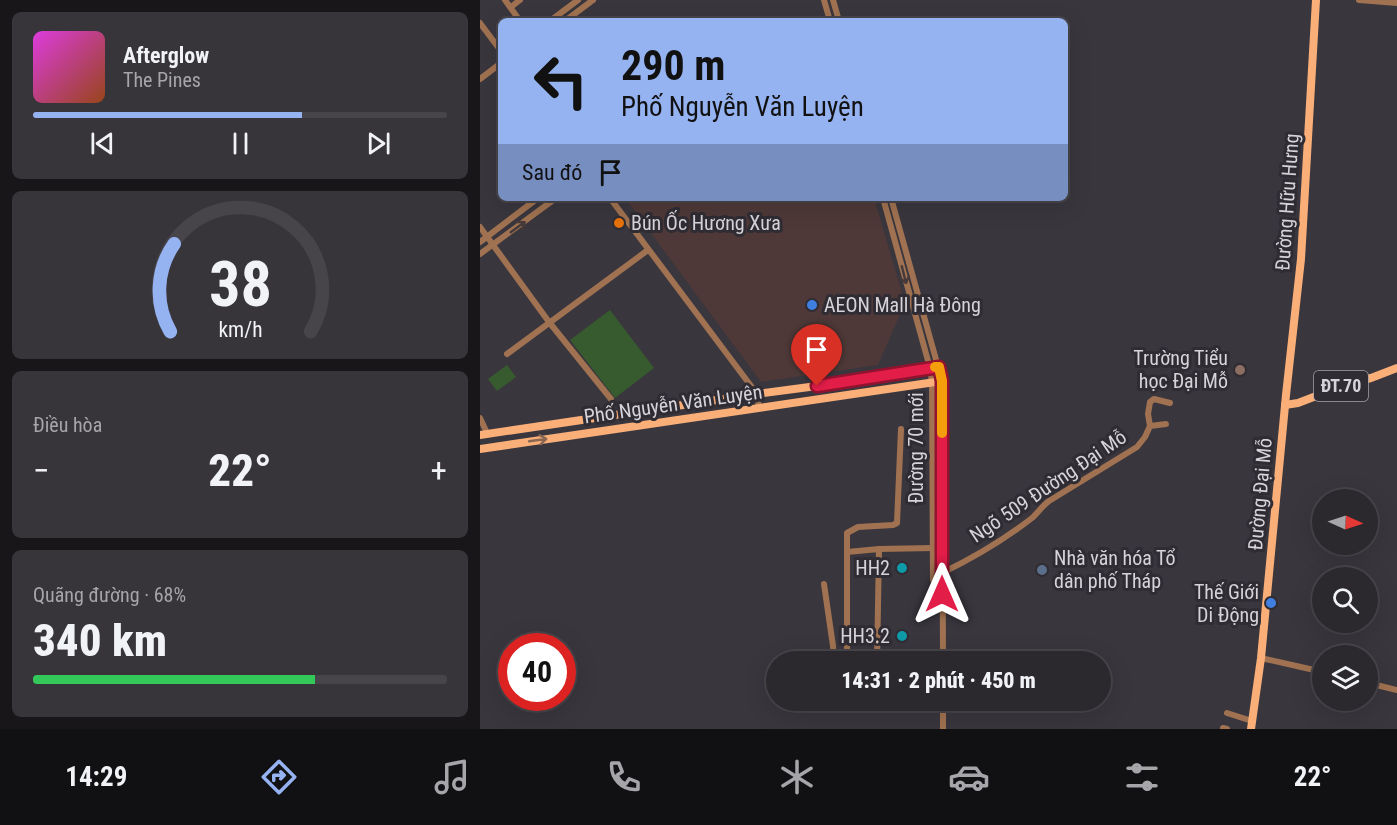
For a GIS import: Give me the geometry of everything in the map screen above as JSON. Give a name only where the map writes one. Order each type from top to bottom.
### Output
[{"type":"main road","name":"Đường Hữu Hưng","points":[[1285,405],[1301,259],[1316,0]]},
{"type":"main road","name":"Phố Nguyễn Văn Luyện","points":[[484,434],[934,367]]},
{"type":"main road","name":"ĐT.70","points":[[1285,405],[1298,403],[1397,368]]},
{"type":"main road","name":"Phố Nguyễn Văn Luyện","points":[[480,449],[942,381]]},
{"type":"main road","name":"Đường Đại Mỗ","points":[[1251,725],[1261,658],[1285,405]]},
{"type":"main road","points":[[630,413],[632,427]]},
{"type":"main road","points":[[601,417],[603,431]]},
{"type":"street","points":[[505,0],[518,18]]},
{"type":"street","points":[[511,7],[520,0]]},
{"type":"street","points":[[554,18],[578,0]]},
{"type":"street","points":[[569,18],[593,0]]},
{"type":"street","points":[[824,0],[829,18]]},
{"type":"street","points":[[833,0],[838,18]]},
{"type":"street","points":[[1359,0],[1397,3]]},
{"type":"street","points":[[480,23],[498,47]]},
{"type":"street","points":[[480,79],[498,65]]},
{"type":"street","points":[[480,242],[534,201]]},
{"type":"street","points":[[480,254],[552,201]]},
{"type":"street","points":[[612,201],[757,394],[759,408]]},
{"type":"street","name":"Đường 70 mới","points":[[884,201],[896,231],[909,294],[934,367],[942,381],[943,651]]},
{"type":"street","points":[[891,201],[896,231]]},
{"type":"street","points":[[480,227],[549,322],[610,399]]},
{"type":"street","points":[[507,354],[648,250]]},
{"type":"street","name":"Đường 70 mới","points":[[934,367],[932,382],[933,580],[942,594]]},
{"type":"street","points":[[1150,426],[1148,409],[1150,402],[1154,399],[1170,403]]},
{"type":"street","points":[[480,418],[484,434]]},
{"type":"street","name":"Ngõ 509 Đường Đại Mỗ","points":[[942,573],[978,554],[1034,516],[1048,501],[1137,447],[1150,426],[1166,424]]},
{"type":"street","points":[[848,651],[848,533],[858,527],[897,523],[901,429]]},
{"type":"street","points":[[847,552],[933,548]]},
{"type":"street","points":[[877,651],[879,549]]},
{"type":"street","points":[[824,584],[833,651]]},
{"type":"street","points":[[1261,658],[1312,670]]},
{"type":"street","points":[[1378,685],[1397,690]]},
{"type":"street","points":[[943,711],[943,729]]},
{"type":"street","points":[[1227,712],[1251,725]]},
{"type":"shaded area","points":[[627,201],[875,201],[905,303],[878,365],[761,382]]},
{"type":"green space","points":[[610,310],[654,368],[615,398],[570,340]]},
{"type":"green space","points":[[507,365],[516,377],[497,391],[488,379]]},
{"type":"slow traffic","points":[[935,367],[939,367],[942,381],[942,433]]},
{"type":"place","name":"Bún Ốc Hương Xưa","points":[[619,223]]},
{"type":"place","name":"AEON Mall Hà Đông","points":[[812,305]]},
{"type":"place","name":"Trường Tiểu học Đại Mỗ","points":[[1240,370]]},
{"type":"place","name":"HH2","points":[[902,568]]},
{"type":"place","name":"Nhà văn hóa Tổ dân phố Tháp","points":[[1042,570]]},
{"type":"place","name":"Thế Giới Di Động","points":[[1271,603]]},
{"type":"place","name":"HH3.2","points":[[902,636]]},
{"type":"route","points":[[817,386],[939,367],[942,381],[942,594]]}]
